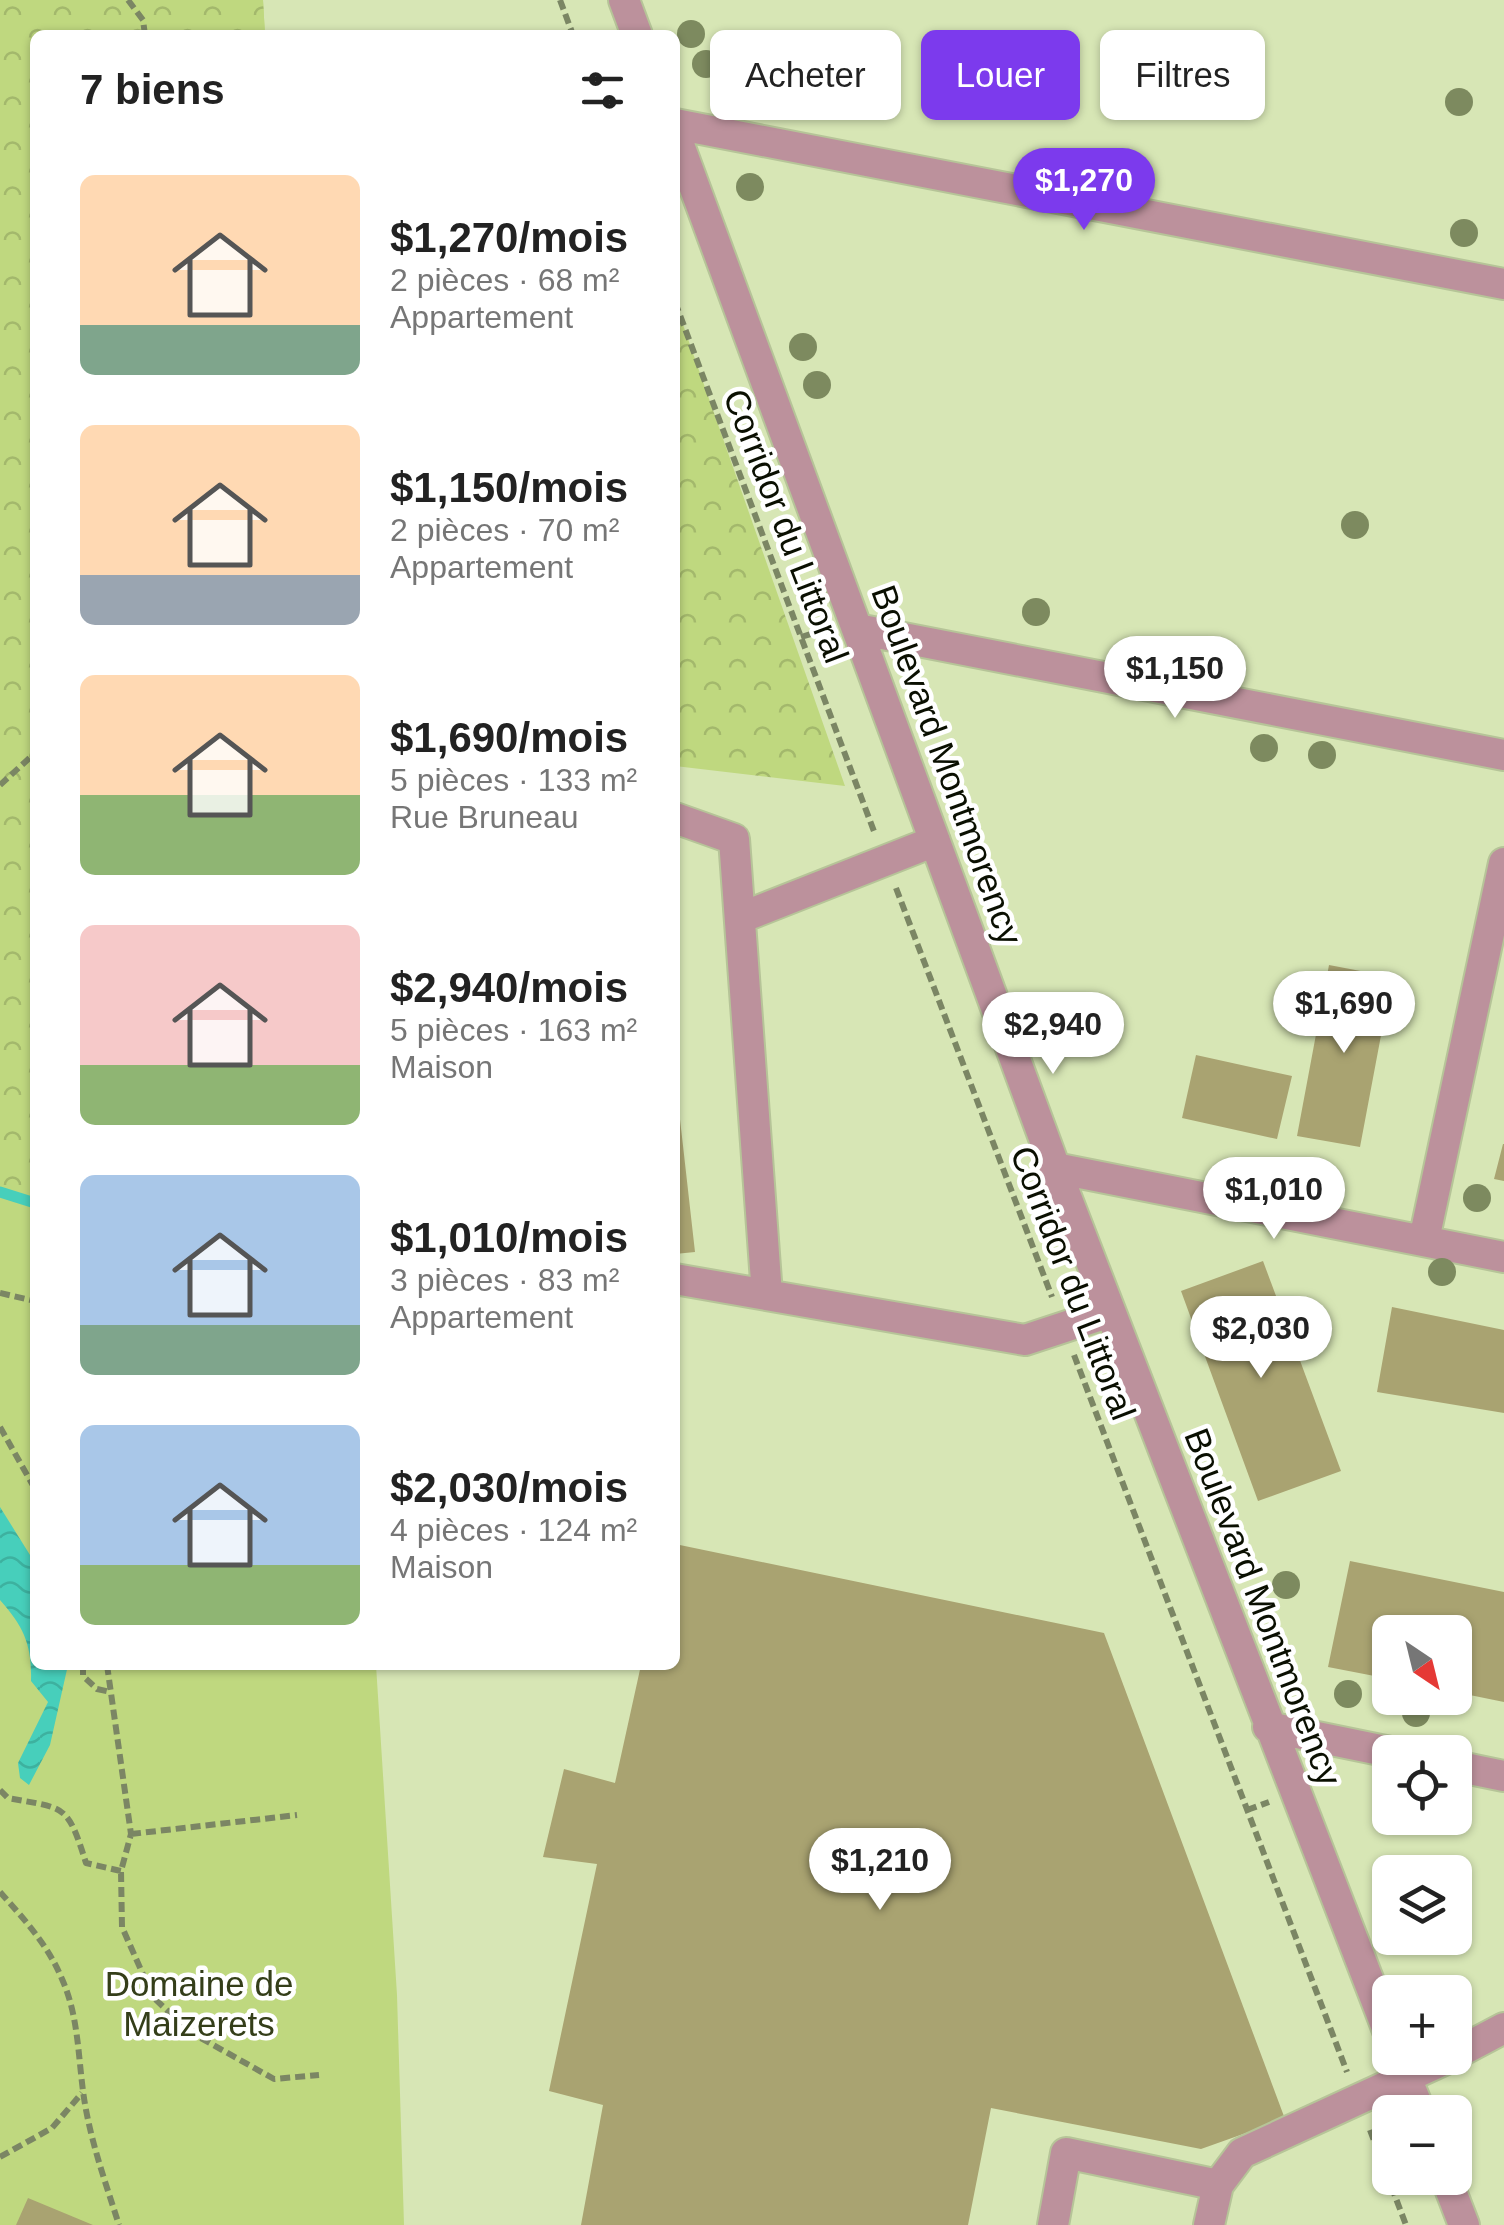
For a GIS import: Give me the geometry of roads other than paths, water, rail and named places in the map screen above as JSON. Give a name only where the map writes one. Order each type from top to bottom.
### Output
[{"type":"street","points":[[624,0],[636,30]]},
{"type":"street","points":[[680,125],[1504,284]]},
{"type":"street","name":"Boulevard Montmorency","points":[[680,163],[689,215],[857,629],[1055,1168],[1372,1990]]},
{"type":"street","points":[[857,629],[1504,755]]},
{"type":"street","points":[[680,820],[734,839],[767,1295]]},
{"type":"street","points":[[740,918],[935,841]]},
{"type":"street","points":[[1424,1240],[1504,864]]},
{"type":"street","points":[[1055,1168],[1504,1256]]},
{"type":"street","points":[[680,1280],[1024,1340],[1110,1312]]},
{"type":"street","points":[[1268,1727],[1372,1748]]},
{"type":"street","points":[[1472,1769],[1504,1776]]},
{"type":"street","points":[[1472,2045],[1504,2028]]},
{"type":"street","points":[[1210,2225],[1218,2185],[1242,2153],[1358,2100],[1393,2075]]},
{"type":"street","points":[[1052,2225],[1066,2153],[1218,2185]]},
{"type":"street","points":[[1453,2195],[1464,2225]]},
{"type":"water","points":[[0,1507],[30,1555],[30,1657],[21,1628],[0,1600]]},
{"type":"water","points":[[31,1670],[67,1670],[50,1745],[29,1785],[20,1778],[18,1763],[48,1702],[31,1681]]},
{"type":"waterway","points":[[0,1192],[30,1201]]},
{"type":"park label","name":"Domaine de Maizerets","points":[[199,2004]]}]
